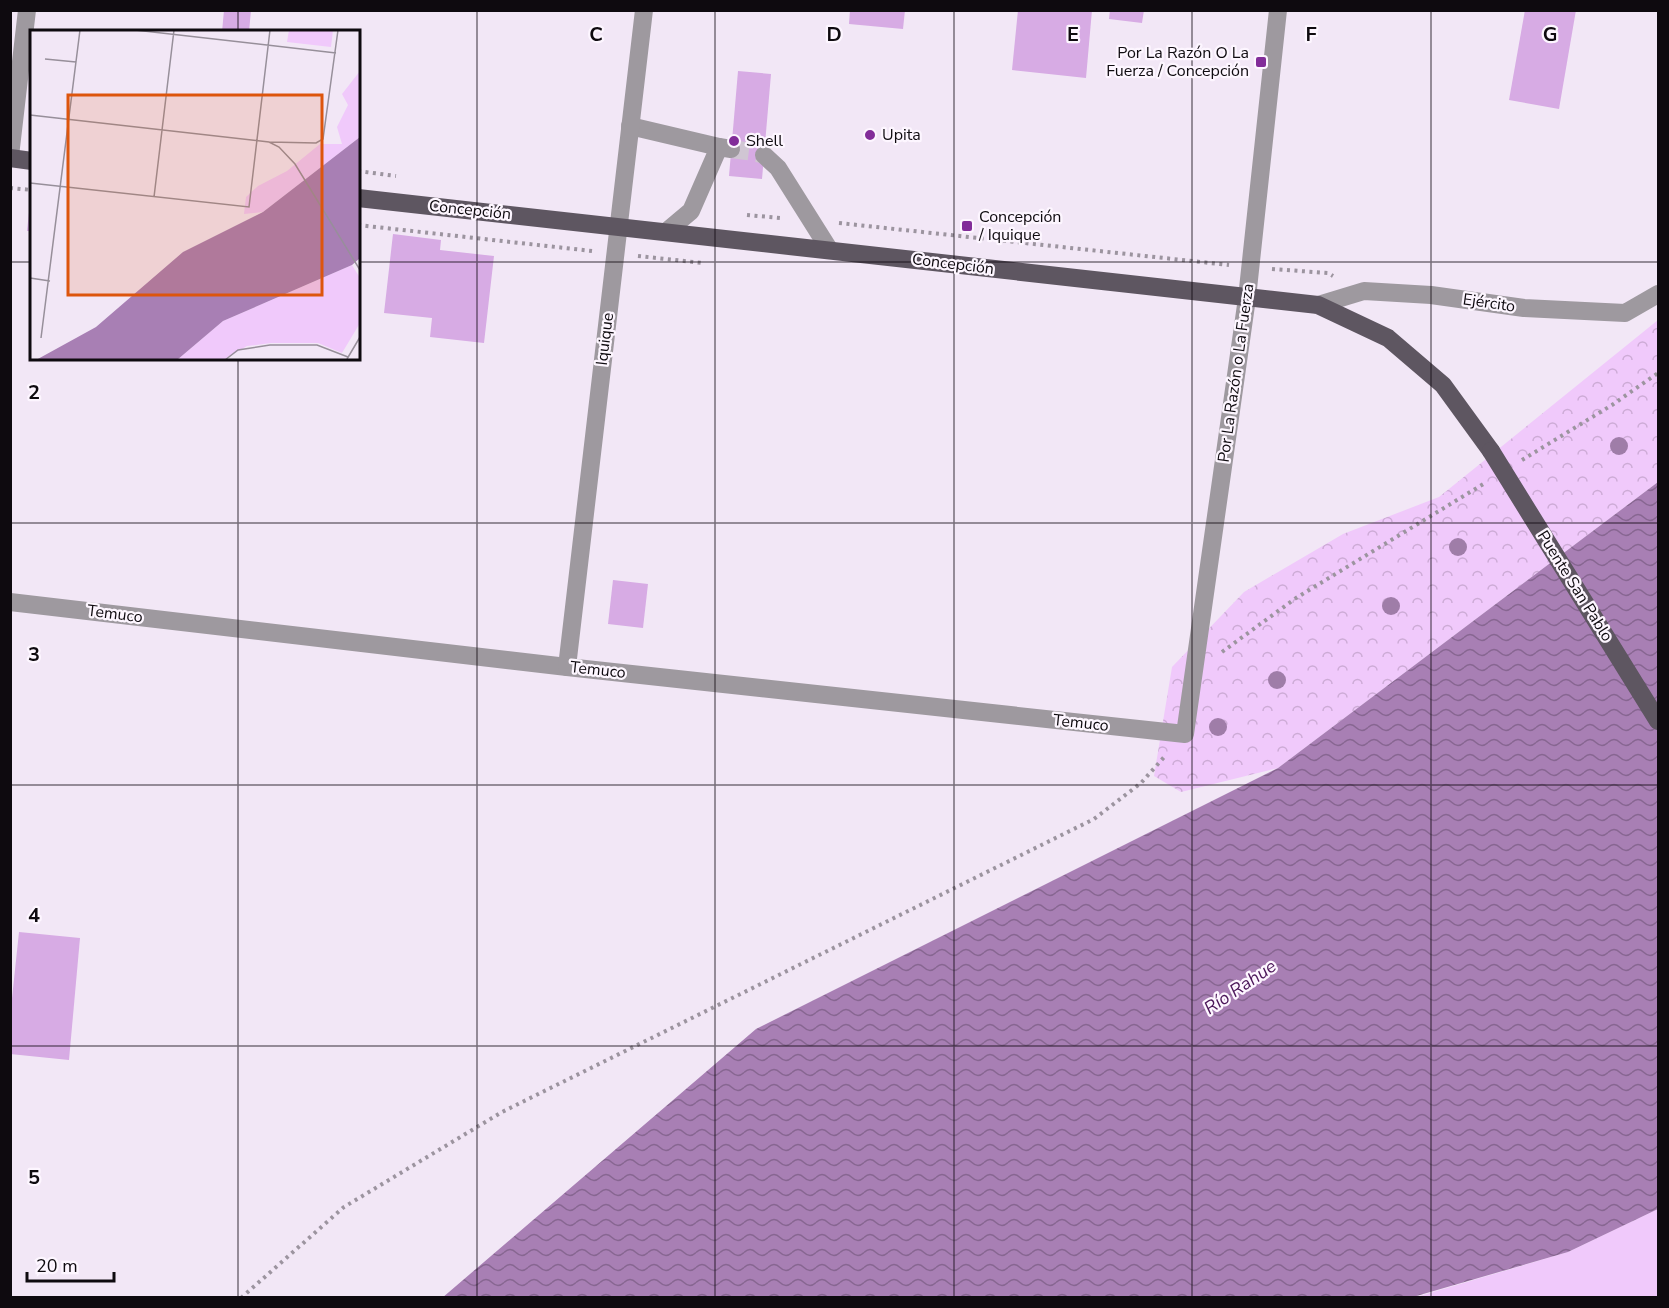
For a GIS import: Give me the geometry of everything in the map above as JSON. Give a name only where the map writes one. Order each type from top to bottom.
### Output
[{"type":"main road","points":[[10,157],[30,161]]},
{"type":"main road","name":"Concepción","points":[[360,198],[1318,305],[1396,345],[1443,385],[1491,451]]},
{"type":"main road","name":"Puente San Pablo","points":[[1491,451],[1659,722]]},
{"type":"street","points":[[10,157],[27,10]]},
{"type":"street","name":"Iquique","points":[[567,667],[644,10]]},
{"type":"street","name":"Por La Razón o La Fuerza","points":[[1185,734],[1250,267],[1278,10]]},
{"type":"street","points":[[630,126],[725,148],[691,211],[666,232]]},
{"type":"street","points":[[764,155],[777,168],[829,249]]},
{"type":"street","name":"Ejército","points":[[1318,305],[1364,291],[1431,295],[1524,308],[1625,313],[1659,294]]},
{"type":"street","name":"Temuco","points":[[10,602],[567,667],[1185,734]]},
{"type":"path","points":[[360,171],[404,177]]},
{"type":"path","points":[[10,188],[30,190]]},
{"type":"path","points":[[739,214],[1250,267],[1328,273],[1364,291]]},
{"type":"path","points":[[1520,461],[1612,405],[1659,373]]},
{"type":"path","points":[[1217,655],[1296,598],[1490,480]]},
{"type":"path","points":[[241,1298],[344,1207],[502,1112],[1094,819],[1141,783],[1185,734]]},
{"type":"green space","points":[[1658,320],[1658,482],[1278,768],[1181,792],[1154,776],[1172,667],[1244,592],[1343,534],[1439,497]]},
{"type":"green space","points":[[1658,1209],[1658,1297],[1413,1298],[1568,1252]]},
{"type":"water","name":"Río Rahue","points":[[1658,482],[1658,1209],[1568,1252],[1413,1297],[442,1298],[756,1029],[1278,768]]},
{"type":"building","points":[[224,10],[251,10],[249,30],[222,30]]},
{"type":"building","points":[[850,10],[905,10],[903,29],[849,24]]},
{"type":"building","points":[[1018,10],[1092,10],[1086,78],[1012,70]]},
{"type":"building","points":[[1110,10],[1144,10],[1142,23],[1109,19]]},
{"type":"building","points":[[1525,10],[1576,10],[1559,109],[1509,100]]},
{"type":"building","points":[[738,71],[771,74],[762,179],[729,176]]},
{"type":"building","points":[[30,203],[30,231],[27,231]]},
{"type":"building","points":[[393,234],[441,240],[440,250],[494,256],[484,343],[430,337],[432,318],[384,313]]},
{"type":"building","points":[[613,580],[648,584],[643,628],[608,624]]},
{"type":"building","points":[[19,932],[80,938],[69,1060],[10,1054],[10,1017]]},
{"type":"tunnel","points":[[731,149],[764,155]]},
{"type":"place","name":"Por La Razón O La Fuerza / Concepción","points":[[1261,62]]},
{"type":"place","name":"Upita","points":[[870,135]]},
{"type":"place","name":"Shell","points":[[734,141]]},
{"type":"place","name":"Concepción / Iquique","points":[[967,226]]}]
